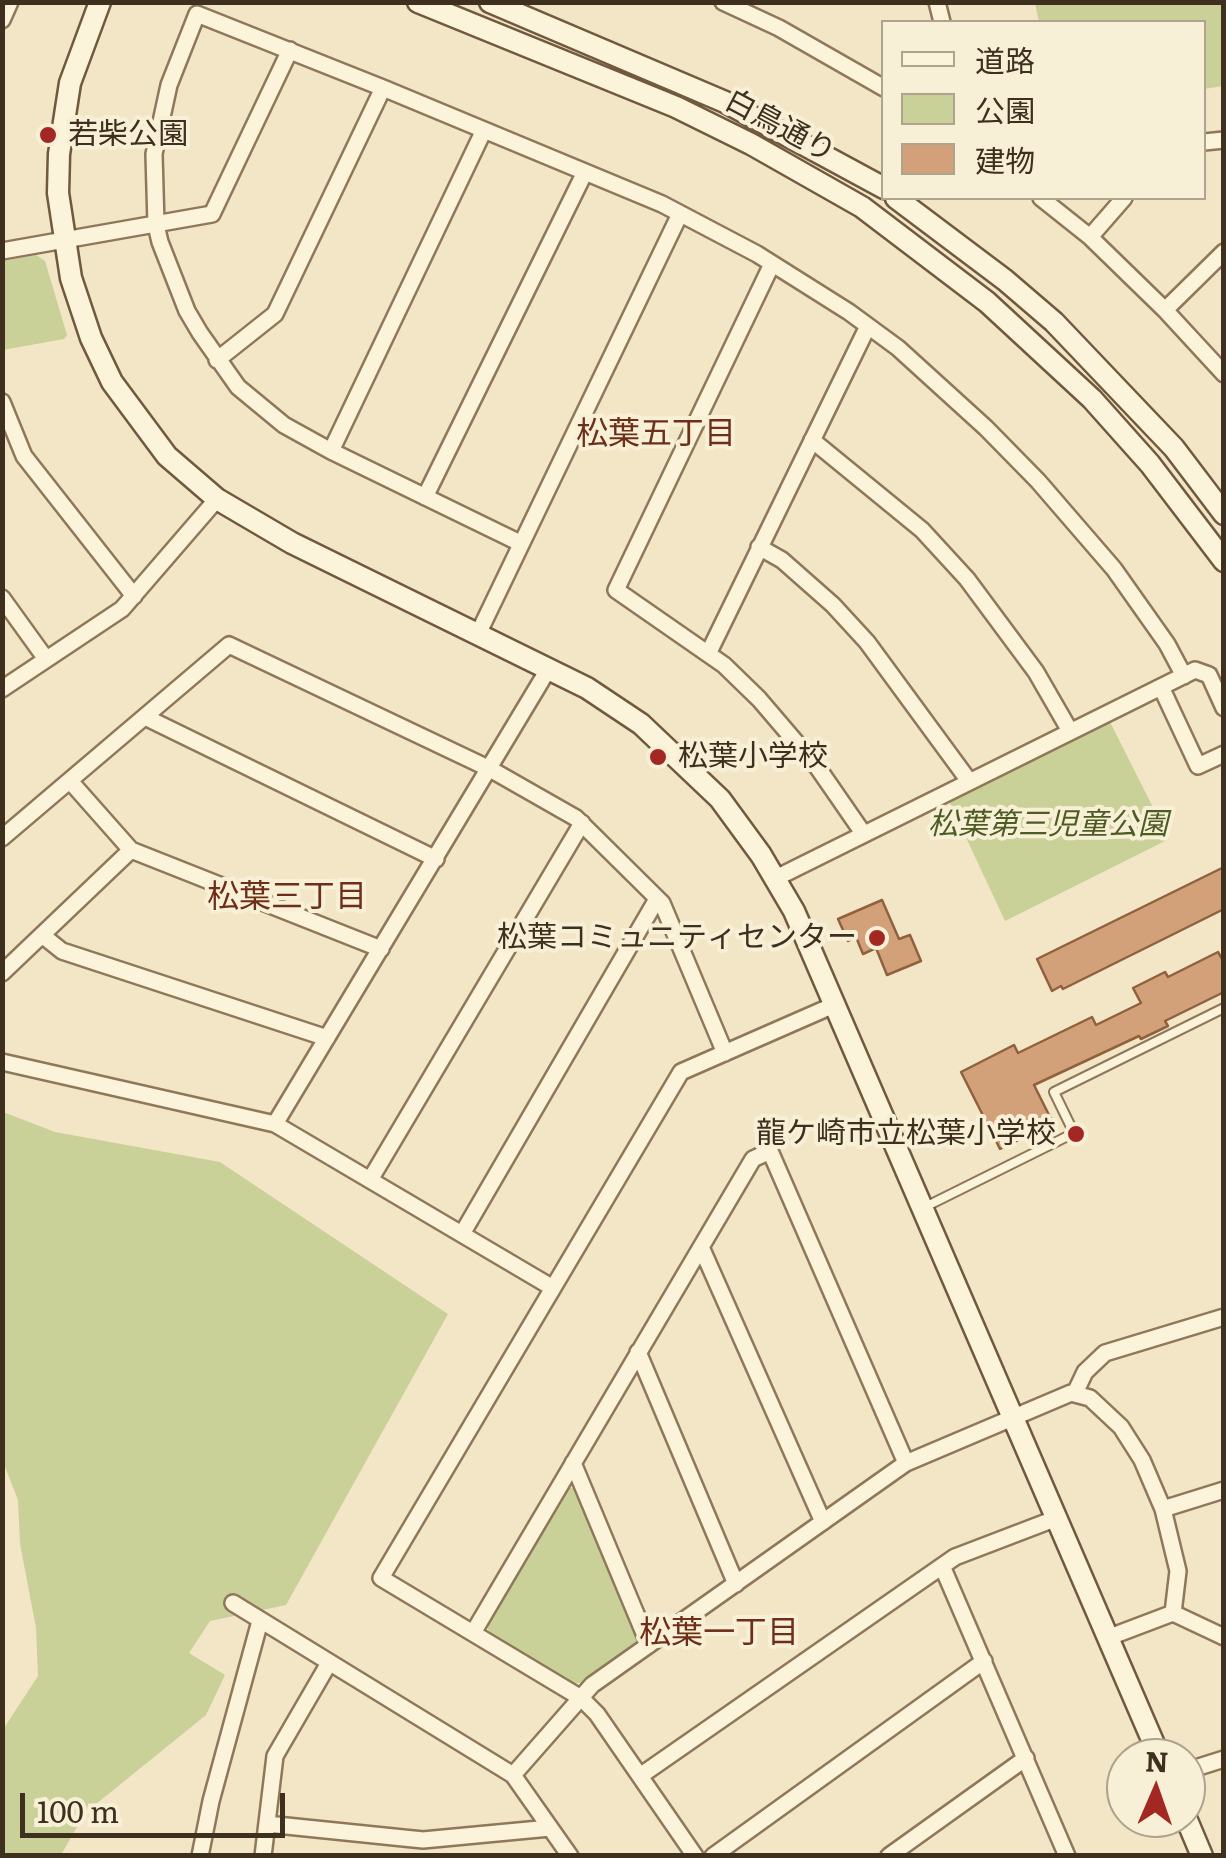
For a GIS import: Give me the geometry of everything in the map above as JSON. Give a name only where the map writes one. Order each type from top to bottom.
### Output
[{"type":"street","points":[[2,20],[10,2]]},
{"type":"street","points":[[100,2],[70,84],[58,193],[64,240],[81,310],[112,382],[167,456],[218,499],[292,542],[479,632],[616,705],[696,773],[731,813],[776,878],[834,1005],[1151,1738]]},
{"type":"street","name":"白鳥通り","points":[[418,2],[676,107],[862,207],[987,302],[1080,388],[1150,464],[1224,561]]},
{"type":"street","name":"白鳥通り","points":[[490,2],[725,102],[881,185]]},
{"type":"street","points":[[723,2],[779,28],[881,86]]},
{"type":"street","points":[[520,543],[330,452],[258,406],[216,360],[187,311],[156,225],[154,154],[158,129],[169,84],[198,14],[680,214],[772,264],[868,326],[986,428],[1048,493],[1114,568],[1184,676]]},
{"type":"street","points":[[2,251],[212,214],[290,50]]},
{"type":"street","points":[[216,360],[275,314],[383,88]]},
{"type":"street","points":[[330,452],[484,130]]},
{"type":"street","points":[[426,497],[584,172]]},
{"type":"street","points":[[862,207],[881,192]]},
{"type":"street","name":"白鳥通り","points":[[902,200],[1054,322],[1174,448],[1224,514]]},
{"type":"street","points":[[1044,200],[1090,237],[1224,374]]},
{"type":"street","points":[[1090,237],[1122,200]]},
{"type":"street","points":[[479,632],[680,214]]},
{"type":"street","points":[[1165,310],[1224,252]]},
{"type":"street","points":[[772,264],[616,590],[708,654],[760,699],[799,744],[863,834]]},
{"type":"street","points":[[708,654],[868,326]]},
{"type":"street","points":[[2,402],[24,456],[134,596]]},
{"type":"street","points":[[812,440],[922,530],[967,579],[1036,672],[1070,732]]},
{"type":"street","points":[[2,689],[122,608],[218,499]]},
{"type":"street","points":[[760,547],[782,560],[867,642],[969,781]]},
{"type":"street","points":[[2,598],[46,660]]},
{"type":"street","points":[[2,838],[229,645],[490,769],[582,823],[658,899],[724,1053]]},
{"type":"street","points":[[275,1124],[549,668]]},
{"type":"street","points":[[776,878],[1195,670],[1209,676],[1224,708]]},
{"type":"street","points":[[1161,687],[1198,766],[1224,754]]},
{"type":"street","points":[[144,716],[436,859]]},
{"type":"street","points":[[70,781],[131,850],[381,948]]},
{"type":"street","points":[[370,1180],[582,823]]},
{"type":"street","points":[[2,972],[131,850]]},
{"type":"street","points":[[462,1234],[658,899]]},
{"type":"street","points":[[42,935],[62,951],[327,1038]]},
{"type":"street","points":[[695,1856],[581,1698],[381,1578],[681,1072],[834,1005]]},
{"type":"street","points":[[2,1062],[275,1124],[553,1288]]},
{"type":"street","points":[[473,1633],[753,1159],[770,1151],[906,1463]]},
{"type":"street","points":[[701,1247],[823,1522]]},
{"type":"street","points":[[1075,1394],[1085,1372],[1105,1353],[1224,1317]]},
{"type":"street","points":[[638,1352],[736,1584]]},
{"type":"street","points":[[513,1774],[592,1685],[906,1463],[1061,1396],[1090,1398],[1122,1427],[1142,1460],[1164,1509],[1178,1571],[1173,1613]]},
{"type":"street","points":[[573,1463],[650,1645]]},
{"type":"street","points":[[1164,1509],[1224,1490]]},
{"type":"street","points":[[640,1776],[942,1566],[1057,1518]]},
{"type":"street","points":[[942,1566],[1067,1856]]},
{"type":"street","points":[[234,1603],[513,1774],[570,1856]]},
{"type":"street","points":[[1107,1638],[1173,1613],[1224,1637]]},
{"type":"street","points":[[200,1856],[211,1800],[260,1622]]},
{"type":"street","points":[[713,1856],[984,1661]]},
{"type":"street","points":[[263,1856],[275,1756],[329,1663]]},
{"type":"street","points":[[889,1856],[1026,1758]]},
{"type":"street","points":[[267,1824],[423,1840],[550,1828]]},
{"type":"street","points":[[364,1856],[366,1836]]},
{"type":"lane","points":[[923,1208],[1074,1133],[1054,1092],[1224,1008]]},
{"type":"green space","points":[[1035,3],[1223,3],[1223,86],[1206,89],[1206,20],[1039,20]]},
{"type":"green space","points":[[36,255],[45,261],[67,335],[64,339],[3,350],[3,261]]},
{"type":"green space","name":"松葉第三児童公園","points":[[1110,722],[1169,839],[1005,921],[948,799]]},
{"type":"green space","points":[[3,1112],[55,1132],[220,1162],[448,1314],[286,1605],[210,1621],[189,1653],[225,1675],[206,1715],[85,1813],[61,1855],[3,1855],[2,1731],[38,1676],[36,1628],[20,1544],[18,1500],[3,1462]]},
{"type":"green space","points":[[567,1488],[577,1488],[636,1633],[636,1643],[581,1683],[574,1683],[489,1632],[487,1625]]},
{"type":"building","points":[[1224,867],[1224,909],[1052,991],[1037,959]]},
{"type":"building","name":"松葉コミュニティセンター","points":[[882,900],[899,939],[910,935],[921,961],[887,975],[876,948],[863,954],[856,937],[848,941],[838,919]]},
{"type":"building","points":[[1218,952],[1224,962],[1224,992],[1165,1021],[1168,1026],[1034,1085],[1053,1123],[1000,1149],[961,1072],[1014,1045],[1018,1053],[1092,1017],[1096,1025],[1141,1003],[1133,988],[1165,972],[1168,977]]},
{"type":"place","name":"若柴公園","points":[[48,135]]},
{"type":"place","name":"松葉小学校","points":[[658,757]]},
{"type":"place","name":"松葉コミュニティセンター","points":[[877,938]]},
{"type":"place","name":"龍ケ崎市立松葉小学校","points":[[1076,1134]]},
{"type":"district","name":"松葉五丁目","points":[[656,435]]},
{"type":"district","name":"松葉三丁目","points":[[287,898]]},
{"type":"district","name":"松葉一丁目","points":[[719,1634]]}]
